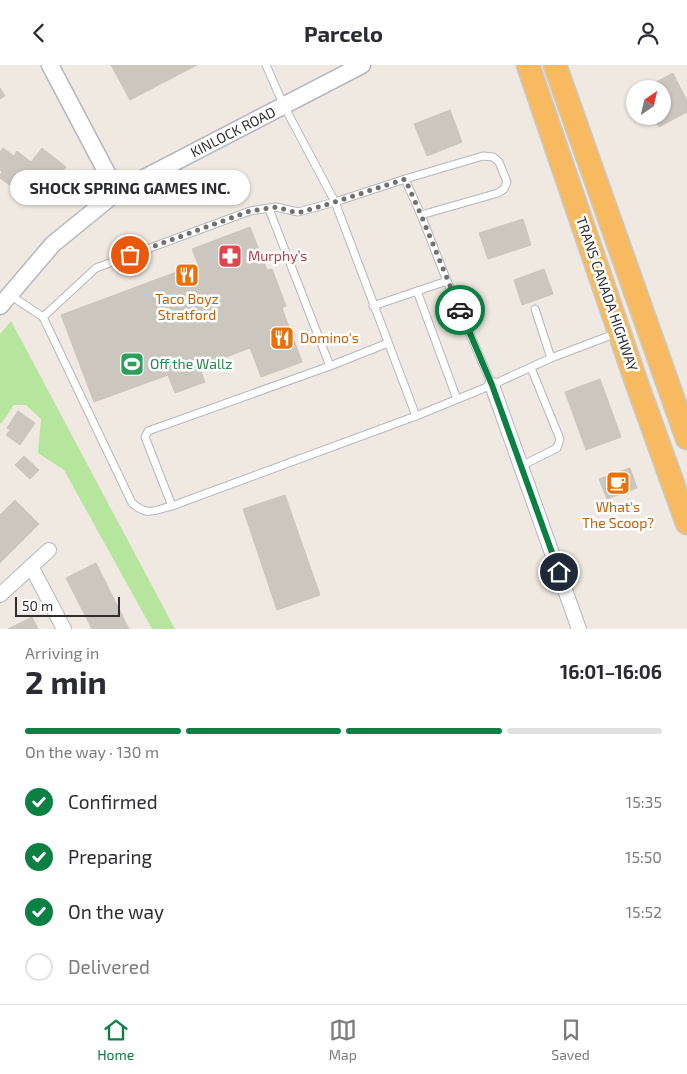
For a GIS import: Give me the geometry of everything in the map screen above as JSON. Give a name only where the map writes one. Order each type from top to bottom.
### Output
[{"type":"highway","name":"TRANS CANADA HIGHWAY","points":[[528,65],[687,523]]},
{"type":"highway","name":"TRANS CANADA HIGHWAY","points":[[555,65],[687,438]]},
{"type":"highway","points":[[572,65],[580,135]]},
{"type":"street","points":[[50,65],[118,192]]},
{"type":"street","name":"KINLOCK ROAD","points":[[5,301],[54,244],[118,192],[362,65]]},
{"type":"street","points":[[492,385],[579,629]]},
{"type":"street","points":[[0,595],[49,549]]},
{"type":"street","points":[[31,567],[64,629]]},
{"type":"lane","points":[[266,65],[284,106],[335,202],[416,416]]},
{"type":"lane","points":[[43,317],[96,268],[250,211],[276,207],[298,213],[483,156],[493,157],[499,162],[507,182],[504,189],[498,193],[421,215]]},
{"type":"lane","points":[[405,179],[492,385]]},
{"type":"lane","points":[[269,209],[330,366]]},
{"type":"lane","points":[[373,306],[447,281]]},
{"type":"lane","points":[[417,291],[457,399]]},
{"type":"lane","points":[[5,301],[43,317],[132,503],[139,509],[147,512],[172,506],[416,416],[531,367],[620,332]]},
{"type":"lane","points":[[535,309],[551,359]]},
{"type":"lane","points":[[172,506],[145,437],[148,431],[330,366],[388,343]]},
{"type":"lane","points":[[521,466],[557,447],[560,439],[531,367]]},
{"type":"green space","points":[[11,321],[175,629],[152,629],[64,470],[38,453],[41,419],[26,405],[14,405],[0,423],[0,334]]},
{"type":"building","points":[[111,65],[197,65],[130,100]]},
{"type":"building","points":[[673,73],[687,101],[687,112],[671,121],[671,80],[660,80]]},
{"type":"building","points":[[0,88],[5,96],[0,99]]},
{"type":"building","points":[[450,110],[462,142],[427,156],[414,124]]},
{"type":"building","points":[[3,148],[14,156],[17,151],[31,162],[42,148],[66,167],[37,205],[0,178],[2,172],[0,170],[0,152]]},
{"type":"building","points":[[523,219],[531,245],[488,259],[479,233]]},
{"type":"building","points":[[250,227],[267,270],[272,269],[286,306],[282,308],[302,362],[261,377],[250,348],[199,367],[205,382],[175,393],[168,375],[94,402],[61,315],[198,264],[192,249]]},
{"type":"building","points":[[544,269],[553,294],[522,305],[514,280]]},
{"type":"building","points":[[600,379],[621,437],[586,450],[565,392]]},
{"type":"building","points":[[18,411],[35,423],[20,445],[6,435],[10,430],[7,428]]},
{"type":"building","points":[[24,456],[39,470],[30,479],[15,465]]},
{"type":"building","name":"What's The Scoop?","points":[[630,468],[637,488],[607,499],[599,479]]},
{"type":"building","points":[[285,495],[320,595],[277,610],[243,509]]},
{"type":"building","points":[[15,500],[39,524],[0,563],[0,515]]},
{"type":"building","points":[[96,563],[129,629],[92,629],[66,578]]},
{"type":"building","points":[[32,617],[38,629],[8,629]]},
{"type":"way so far","points":[[130,255],[250,211],[276,207],[298,213],[405,179],[460,310]]},
{"type":"place","name":"SHOCK SPRING GAMES INC.","points":[[130,255]]},
{"type":"place","name":"Murphy’s","points":[[230,256]]},
{"type":"place","name":"Taco Boyz Stratford","points":[[187,275]]},
{"type":"place","name":"Domino's","points":[[282,338]]},
{"type":"place","name":"Off the Wallz","points":[[132,364]]},
{"type":"place","name":"What's The Scoop?","points":[[618,483]]},
{"type":"route","points":[[460,310],[492,385],[559,572]]}]
